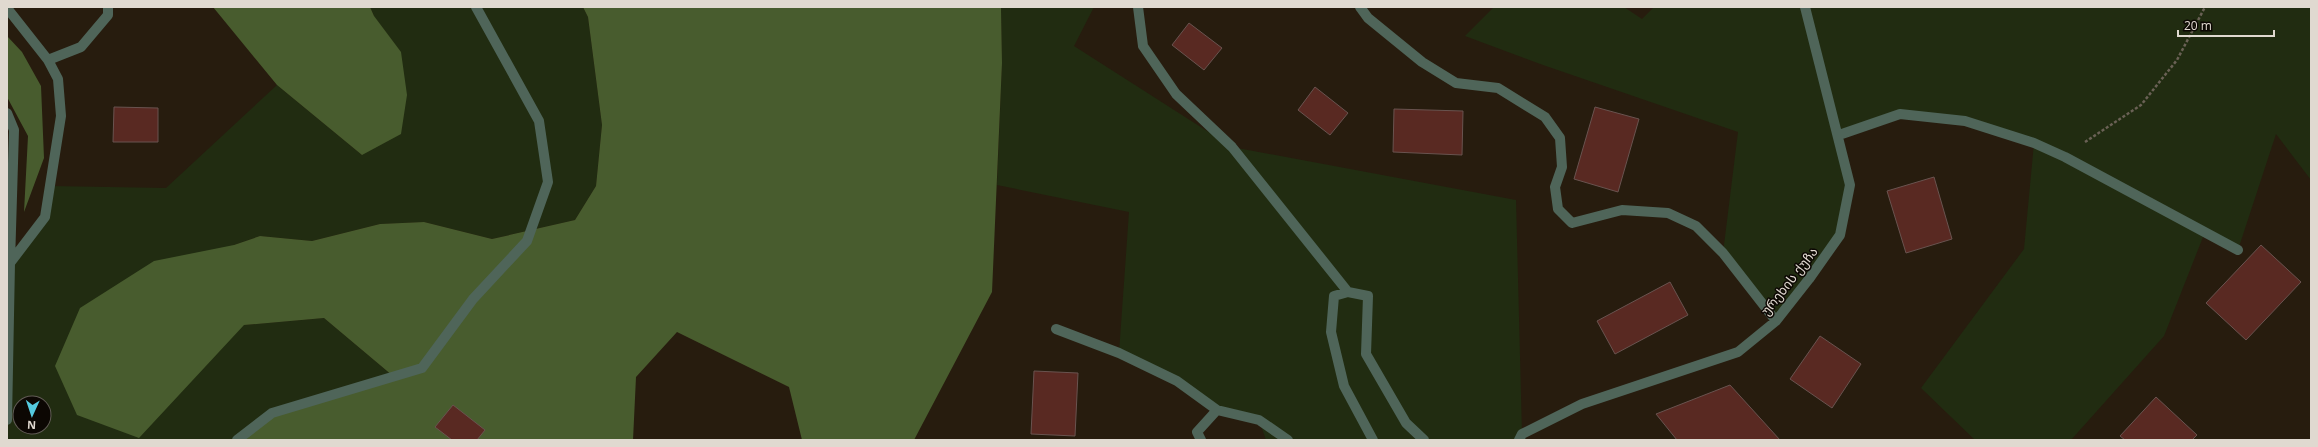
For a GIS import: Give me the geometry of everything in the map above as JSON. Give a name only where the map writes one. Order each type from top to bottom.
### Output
[{"type":"street","points":[[48,60],[81,47],[108,15],[108,7]]},
{"type":"street","points":[[237,440],[272,413],[422,368],[474,299],[527,241],[548,182],[539,121],[476,7]]},
{"type":"street","points":[[1138,7],[1143,46],[1176,94],[1232,147],[1348,292]]},
{"type":"street","points":[[1360,7],[1368,18],[1422,62],[1456,84],[1498,88],[1546,117],[1560,138],[1562,167],[1555,187],[1558,209],[1572,223],[1622,210],[1668,213],[1696,226],[1722,253],[1776,321]]},
{"type":"street","name":"ურეხის ქუჩა","points":[[1519,440],[1522,434],[1582,404],[1738,352],[1776,321],[1809,279],[1840,235],[1850,185],[1839,135],[1805,7]]},
{"type":"street","points":[[7,8],[48,60],[58,79],[61,116],[45,217],[10,263]]},
{"type":"street","points":[[7,113],[14,130],[7,420]]},
{"type":"street","points":[[1839,135],[1900,114],[1965,121],[2034,143],[2065,157],[2238,250]]},
{"type":"street","points":[[1373,440],[1344,386],[1331,332],[1334,296],[1348,292],[1368,296],[1366,354],[1406,423],[1424,440]]},
{"type":"street","points":[[1056,330],[1118,353],[1177,381],[1217,410],[1259,420],[1288,440]]},
{"type":"street","points":[[1201,440],[1197,432],[1217,410]]},
{"type":"path","points":[[2065,157],[2140,105],[2177,60],[2205,7]]},
{"type":"green space","points":[[213,7],[370,7],[374,16],[401,52],[407,95],[401,134],[362,155],[277,85]]},
{"type":"green space","points":[[370,7],[583,7],[588,17],[602,125],[596,186],[575,220],[492,239],[424,222],[380,224],[312,241],[260,236],[234,245],[244,325],[324,318],[393,376],[237,440],[7,440],[10,263],[45,217],[50,186],[166,188],[277,85],[362,155],[374,16]]},
{"type":"green space","points":[[583,7],[1001,7],[1002,63],[992,292],[914,440],[802,440],[789,387],[677,332],[636,377],[633,440],[237,440],[272,413],[393,376],[324,318],[244,325],[139,438],[77,415],[55,366],[80,308],[154,261],[234,245],[260,236],[312,241],[380,224],[424,222],[492,239],[575,220],[596,186],[602,125],[588,17]]},
{"type":"green space","points":[[1001,7],[1094,7],[1074,46],[1232,147],[1516,200],[1522,434],[1519,440],[1266,440],[1259,420],[1217,410],[1177,381],[1119,353],[1129,212],[997,185],[1002,63]]},
{"type":"green space","points":[[1494,7],[1624,7],[1642,19],[1654,7],[2311,7],[2311,180],[2276,134],[2238,250],[2205,232],[2164,336],[2071,440],[1975,440],[1921,388],[2024,249],[2034,143],[1965,121],[1900,114],[1840,135],[1850,185],[1840,235],[1776,321],[1723,253],[1738,132],[1543,65],[1465,36]]},
{"type":"green space","points":[[7,36],[22,52],[41,86],[44,158],[24,212],[28,136],[7,97]]},
{"type":"building","points":[[1189,23],[1222,48],[1204,70],[1172,45]]},
{"type":"building","points":[[1315,87],[1348,113],[1330,135],[1298,110]]},
{"type":"building","points":[[114,107],[158,108],[158,142],[113,142]]},
{"type":"building","points":[[1595,107],[1639,119],[1618,192],[1574,179]]},
{"type":"building","points":[[1394,109],[1463,111],[1462,155],[1393,152]]},
{"type":"building","points":[[1934,177],[1952,239],[1906,253],[1887,191]]},
{"type":"building","points":[[2261,245],[2301,282],[2246,340],[2206,303]]},
{"type":"building","points":[[1670,282],[1688,315],[1615,354],[1597,321]]},
{"type":"building","points":[[1820,336],[1861,364],[1832,408],[1790,379]]},
{"type":"building","points":[[1034,371],[1078,373],[1075,436],[1031,434]]},
{"type":"building","points":[[1730,385],[1780,440],[1677,440],[1656,414]]},
{"type":"building","points":[[2156,397],[2197,435],[2192,440],[2125,440],[2120,436]]},
{"type":"building","points":[[453,405],[485,430],[477,440],[452,440],[435,427]]}]
